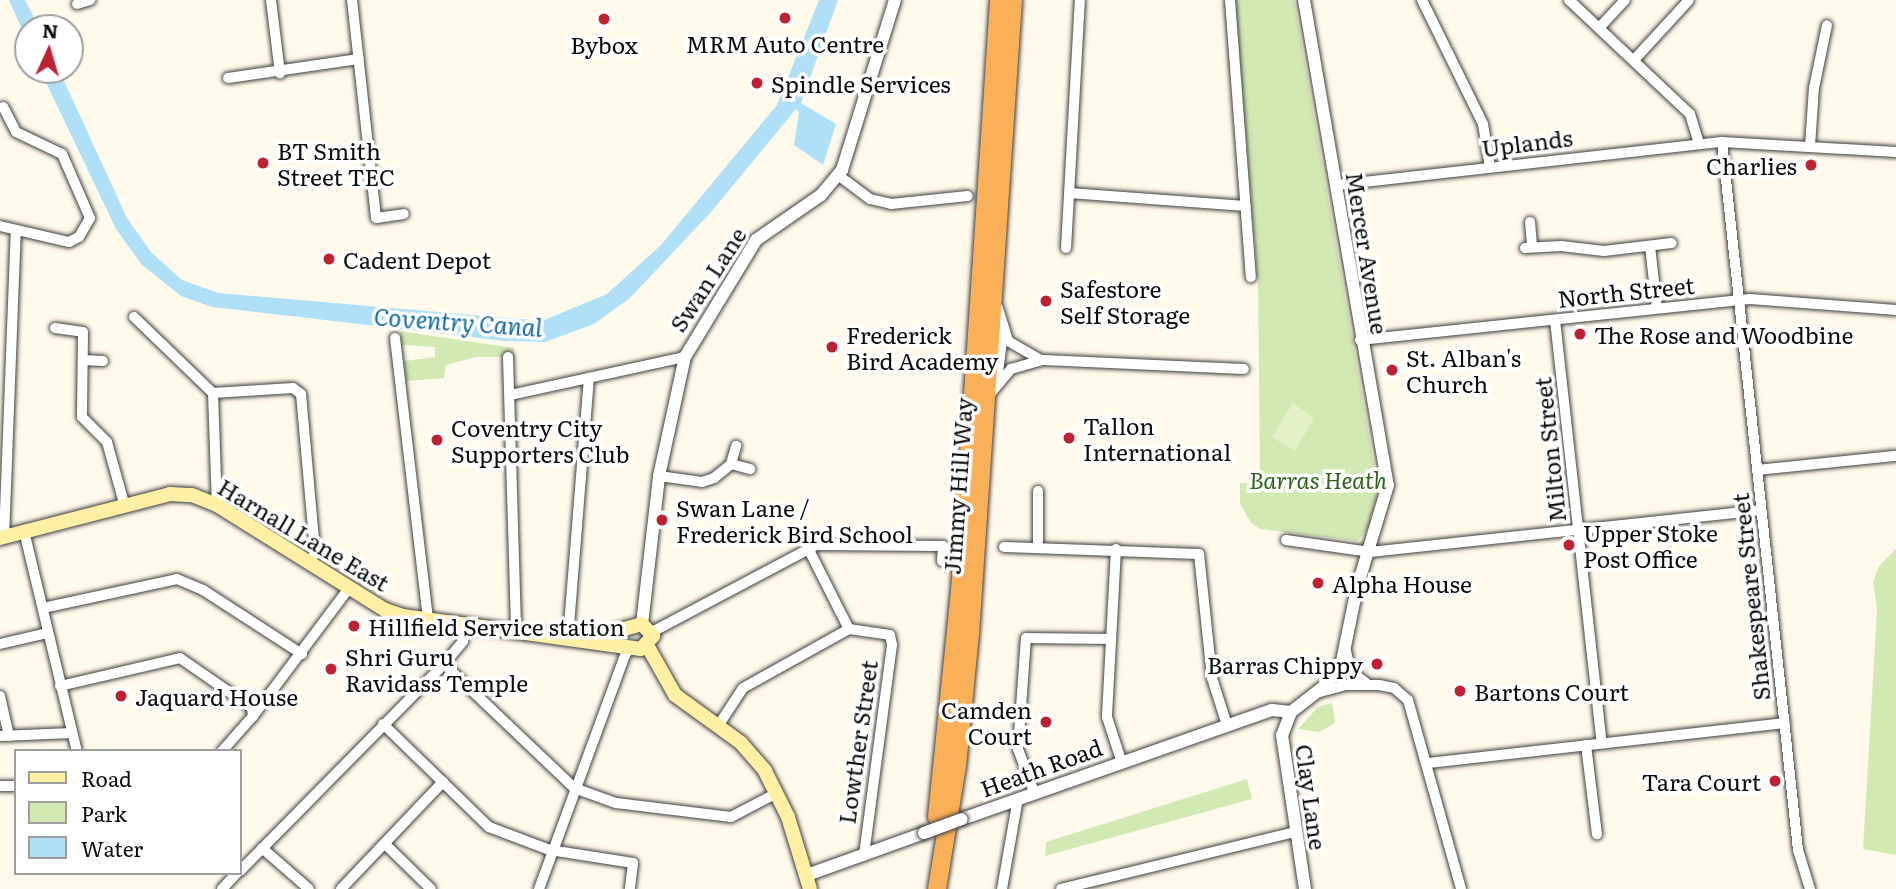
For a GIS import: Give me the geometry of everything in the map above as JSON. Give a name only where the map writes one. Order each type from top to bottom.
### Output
[{"type":"highway","name":"Jimmy Hill Way","points":[[925,889],[942,782],[959,604],[999,0]]},
{"type":"highway","name":"Jimmy Hill Way","points":[[937,889],[961,727],[992,391],[994,281],[1013,0]]},
{"type":"main road","name":"Harnall Lane East","points":[[2,538],[181,494],[218,505],[385,610],[428,621],[632,646],[643,633]]},
{"type":"main road","name":"Harnall Lane East","points":[[589,639],[643,633]]},
{"type":"main road","points":[[643,633],[675,695],[750,752],[777,793],[809,882]]},
{"type":"street","points":[[77,4],[90,0]]},
{"type":"street","points":[[271,0],[280,73]]},
{"type":"street","points":[[352,0],[376,218],[404,214]]},
{"type":"street","name":"Swan Lane","points":[[643,633],[659,476],[685,357],[756,240],[821,195],[838,175],[895,0]]},
{"type":"street","points":[[1066,248],[1080,0]]},
{"type":"street","points":[[1230,0],[1251,277]]},
{"type":"street","name":"Mercer Avenue","points":[[1290,712],[1314,695],[1336,673],[1346,643],[1357,587],[1370,552],[1388,485],[1360,340],[1337,185],[1304,0]]},
{"type":"street","points":[[1422,0],[1483,124],[1490,167]]},
{"type":"street","points":[[1569,0],[1690,114],[1699,143]]},
{"type":"street","points":[[1599,28],[1625,0]]},
{"type":"street","points":[[1634,60],[1689,0]]},
{"type":"street","points":[[1810,146],[1814,88],[1827,24]]},
{"type":"street","points":[[228,78],[280,73],[359,59]]},
{"type":"street","points":[[0,226],[68,242],[87,227],[89,209],[62,154],[5,128],[3,107]]},
{"type":"street","name":"Shakespeare Street","points":[[1721,142],[1798,850],[1810,889]]},
{"type":"street","name":"Uplands","points":[[1337,185],[1699,143],[1896,152]]},
{"type":"street","points":[[838,175],[870,199],[891,204],[968,196]]},
{"type":"street","points":[[1069,193],[1246,206]]},
{"type":"street","points":[[1530,222],[1528,247],[1604,251],[1672,243]]},
{"type":"street","points":[[2,538],[16,231]]},
{"type":"street","points":[[1650,246],[1657,308]]},
{"type":"street","points":[[992,391],[1003,331],[994,281]]},
{"type":"street","name":"North Street","points":[[1360,340],[1737,300],[1896,310]]},
{"type":"street","points":[[134,317],[213,393],[218,505]]},
{"type":"street","name":"Milton Street","points":[[1555,320],[1602,743]]},
{"type":"street","points":[[55,328],[83,332],[82,416],[107,442],[125,507]]},
{"type":"street","points":[[1003,331],[1018,350],[1043,360]]},
{"type":"street","points":[[394,338],[428,621]]},
{"type":"street","points":[[508,357],[516,632]]},
{"type":"street","points":[[510,395],[685,357]]},
{"type":"street","points":[[83,360],[103,361]]},
{"type":"street","points":[[992,391],[1018,365],[1043,360],[1244,369]]},
{"type":"street","points":[[568,638],[589,378]]},
{"type":"street","points":[[213,393],[293,388],[301,394],[315,552],[310,563]]},
{"type":"street","points":[[659,476],[702,482],[731,464],[736,446]]},
{"type":"street","points":[[1757,470],[1896,456]]},
{"type":"street","points":[[731,464],[750,469]]},
{"type":"street","points":[[1038,491],[1038,548]]},
{"type":"street","points":[[1286,540],[1370,552],[1760,510]]},
{"type":"street","points":[[24,531],[76,749]]},
{"type":"street","points":[[643,633],[808,548],[943,546],[942,561]]},
{"type":"street","points":[[1004,547],[1199,554],[1212,678],[1227,725]]},
{"type":"street","points":[[808,548],[849,629]]},
{"type":"street","points":[[1116,549],[1107,717],[1121,760]]},
{"type":"street","points":[[43,608],[177,579],[203,590],[302,654]]},
{"type":"street","points":[[224,749],[302,654],[350,587]]},
{"type":"street","points":[[242,868],[444,664],[463,641],[465,625]]},
{"type":"street","name":"Lowther Street","points":[[719,726],[743,688],[849,629],[890,635],[892,645],[864,854]]},
{"type":"street","points":[[0,644],[47,633]]},
{"type":"street","points":[[1034,792],[1018,749],[1026,638],[1110,639]]},
{"type":"street","points":[[1346,643],[1351,672],[1372,684]]},
{"type":"street","points":[[539,889],[550,850],[626,653],[632,646]]},
{"type":"street","points":[[60,686],[180,658],[252,708],[253,716]]},
{"type":"street","points":[[444,664],[574,788],[616,803],[731,817],[777,793]]},
{"type":"street","points":[[1314,695],[1338,687],[1372,684],[1394,688],[1408,699],[1429,763],[1461,889]]},
{"type":"street","points":[[0,696],[5,736],[72,733]]},
{"type":"street","name":"Heath Road","points":[[809,882],[864,854],[1121,760],[1272,710],[1290,712]]},
{"type":"street","name":"Clay Lane","points":[[1290,712],[1282,746],[1305,889]]},
{"type":"street","points":[[1429,763],[1785,723]]},
{"type":"street","points":[[383,724],[489,827],[550,850],[633,863],[630,889]]},
{"type":"street","points":[[1586,746],[1595,796],[1592,816],[1597,834]]},
{"type":"street","points":[[341,889],[443,782]]},
{"type":"street","points":[[1002,889],[1018,798]]},
{"type":"street","points":[[1579,818],[1592,816]]},
{"type":"street","points":[[1061,889],[1295,832]]},
{"type":"street","points":[[385,845],[431,889]]},
{"type":"street","points":[[262,848],[309,889]]},
{"type":"street","points":[[222,889],[235,875]]},
{"type":"green space","name":"Barras Heath","points":[[1235,0],[1294,0],[1378,491],[1368,528],[1358,541],[1260,529],[1251,523],[1240,504],[1240,483],[1260,484],[1258,282]]},
{"type":"green space","points":[[400,331],[514,348],[515,357],[476,357],[446,365],[444,378],[406,381],[404,361],[435,357],[435,347],[402,345]]},
{"type":"green space","points":[[1293,403],[1314,418],[1295,451],[1272,437]]},
{"type":"green space","points":[[1896,549],[1896,855],[1863,849],[1877,610],[1873,582],[1879,566]]},
{"type":"green space","points":[[1332,703],[1335,723],[1319,732],[1298,729],[1318,707]]},
{"type":"green space","points":[[1247,779],[1252,799],[1045,856],[1046,842]]},
{"type":"water","points":[[9,0],[25,0],[32,14],[15,14]]},
{"type":"water","name":"Coventry Canal","points":[[819,0],[838,0],[801,103],[836,124],[823,165],[794,145],[799,112],[796,109],[712,211],[630,298],[594,324],[545,342],[505,341],[212,307],[181,296],[142,265],[116,229],[47,84],[65,84],[127,218],[151,252],[182,280],[218,293],[542,321],[607,294],[661,245],[777,105]]},
{"type":"place","name":"MRM Auto Centre","points":[[785,18]]},
{"type":"place","name":"Bybox","points":[[604,19]]},
{"type":"place","name":"Spindle Services","points":[[757,83]]},
{"type":"place","name":"BT Smith Street TEC","points":[[263,163]]},
{"type":"place","name":"Charlies","points":[[1811,165]]},
{"type":"place","name":"Cadent Depot","points":[[329,259]]},
{"type":"place","name":"Safestore Self Storage","points":[[1046,301]]},
{"type":"place","name":"The Rose and Woodbine","points":[[1580,334]]},
{"type":"place","name":"Frederick Bird Academy","points":[[832,347]]},
{"type":"place","name":"St. Alban's Church","points":[[1392,370]]},
{"type":"place","name":"Tallon International","points":[[1069,438]]},
{"type":"place","name":"Coventry City Supporters Club","points":[[437,440]]},
{"type":"place","name":"Swan Lane / Frederick Bird School","points":[[662,520]]},
{"type":"place","name":"Upper Stoke Post Office","points":[[1569,545]]},
{"type":"place","name":"Alpha House","points":[[1318,583]]},
{"type":"place","name":"Hillfield Service station","points":[[354,626]]},
{"type":"place","name":"Barras Chippy","points":[[1377,664]]},
{"type":"place","name":"Shri Guru Ravidass Temple","points":[[331,669]]},
{"type":"place","name":"Bartons Court","points":[[1460,691]]},
{"type":"place","name":"Jaquard House","points":[[121,696]]},
{"type":"place","name":"Camden Court","points":[[1046,722]]},
{"type":"place","name":"Tara Court","points":[[1775,781]]}]
